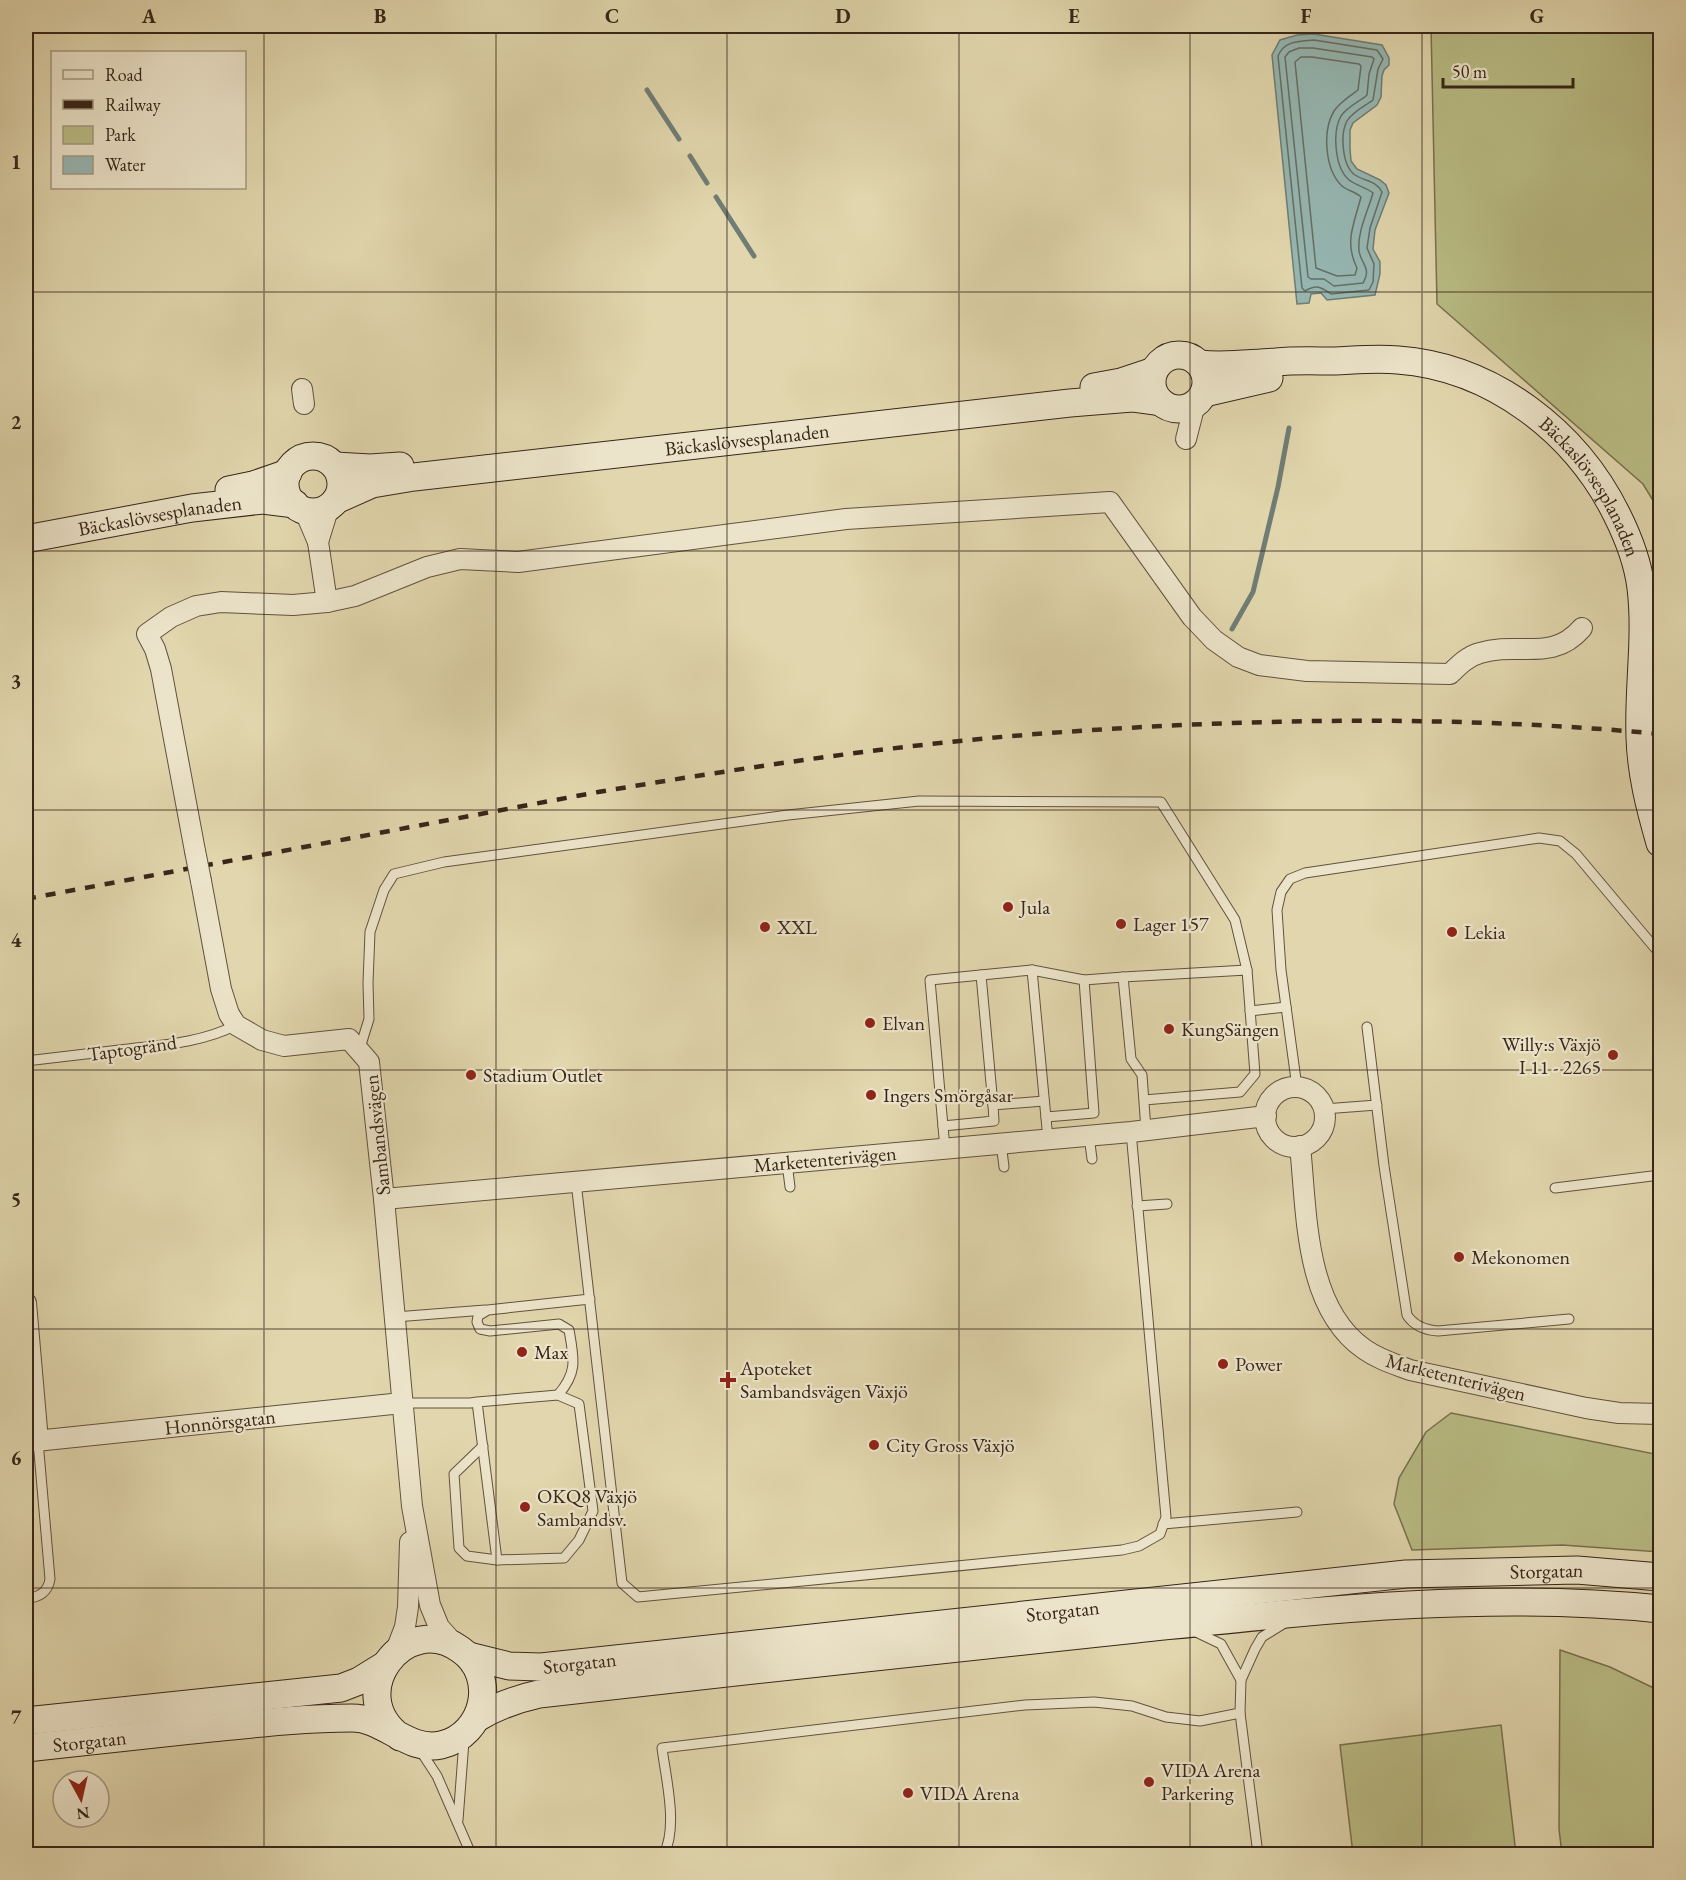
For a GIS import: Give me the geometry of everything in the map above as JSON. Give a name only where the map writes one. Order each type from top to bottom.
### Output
[{"type":"street","points":[[1186,439],[1206,378],[1200,364],[1188,356],[1173,355],[1160,362],[1154,371],[1152,386],[1161,402],[1177,409],[1185,409],[1199,399]]},
{"type":"street","name":"Bäckaslövsesplanaden","points":[[1200,364],[1230,366],[1369,358],[1401,360],[1457,372],[1482,383],[1515,400],[1558,432],[1577,452],[1610,500],[1626,532],[1641,585],[1643,620],[1641,759],[1647,799],[1660,843]]},
{"type":"street","name":"Bäckaslövsesplanaden","points":[[1199,399],[1337,361]]},
{"type":"street","name":"Bäckaslövsesplanaden","points":[[26,524],[105,513],[253,485],[288,473],[296,462],[309,456],[323,458],[334,466],[370,468],[417,464],[1068,391],[1121,382],[1154,371]]},
{"type":"street","name":"Bäckaslövsesplanaden","points":[[26,539],[192,508],[263,500],[316,505],[372,484],[414,477],[1070,403],[1132,398],[1161,402]]},
{"type":"street","points":[[316,505],[341,485],[340,474],[334,466]]},
{"type":"street","points":[[288,473],[286,487],[289,496],[316,505]]},
{"type":"street","points":[[236,1025],[229,1014],[221,988],[161,669],[155,649],[147,634],[171,617],[196,606],[221,602],[293,604],[327,602],[355,596],[427,567],[460,559],[518,562],[846,519],[1110,502],[1192,617],[1214,640],[1238,657],[1259,665],[1307,671],[1450,674],[1460,663],[1480,653],[1500,649],[1547,649],[1560,646],[1572,640],[1582,628]]},
{"type":"street","points":[[316,505],[318,542],[327,602]]},
{"type":"street","name":"Sambandsvägen","points":[[236,1025],[262,1041],[284,1046],[349,1039],[369,1062],[384,1199],[411,1506],[430,1605],[439,1627],[462,1651]]},
{"type":"street","points":[[1287,1088],[1306,1089],[1314,1094],[1324,1109],[1323,1129],[1310,1143],[1291,1146],[1276,1139],[1270,1132],[1266,1116],[1272,1098],[1287,1088]]},
{"type":"street","name":"Marketenterivägen","points":[[384,1199],[1089,1136],[1266,1116]]},
{"type":"street","name":"Marketenterivägen","points":[[1300,1146],[1314,1268],[1323,1299],[1345,1333],[1363,1349],[1385,1361],[1410,1370],[1586,1408],[1619,1413],[1660,1414]]},
{"type":"street","points":[[26,1303],[32,1442]]},
{"type":"street","name":"Honnörsgatan","points":[[32,1442],[402,1403]]},
{"type":"street","name":"Sambandsvägen","points":[[390,1659],[405,1627],[408,1607],[411,1506]]},
{"type":"street","name":"Storgatan","points":[[26,1721],[341,1688],[359,1681],[409,1644],[424,1640],[443,1641],[462,1651],[509,1666],[542,1667],[1406,1574],[1577,1570],[1660,1577]]},
{"type":"street","name":"Storgatan","points":[[26,1748],[302,1718],[370,1720],[407,1740],[429,1746],[454,1740],[496,1706],[539,1694],[928,1650],[1410,1603],[1579,1603],[1660,1609]]},
{"type":"street","points":[[462,1651],[480,1673],[483,1686],[483,1702],[471,1725]]},
{"type":"street","points":[[390,1659],[377,1685],[378,1703],[386,1722],[407,1740]]},
{"type":"lane","points":[[359,1051],[369,1019],[370,932],[384,890],[394,874],[444,862],[788,815],[919,801],[1161,802],[1235,920],[1247,970],[1255,1074],[1240,1092],[1144,1100]]},
{"type":"lane","points":[[1297,1087],[1286,1007],[1277,910],[1281,892],[1290,879],[1305,873],[1539,838],[1560,842],[1576,854],[1660,954]]},
{"type":"lane","points":[[945,1149],[930,980],[1032,970],[1084,980],[1247,970]]},
{"type":"lane","points":[[1032,970],[1048,1139]]},
{"type":"lane","points":[[943,1126],[994,1121],[981,975]]},
{"type":"lane","points":[[576,1182],[622,1583],[638,1597],[1122,1550],[1138,1545],[1160,1534],[1166,1517],[1137,1206],[1138,1131],[1144,1100],[1142,1075],[1131,1059],[1123,977]]},
{"type":"lane","points":[[1046,1117],[1094,1113],[1084,980]]},
{"type":"lane","points":[[1250,1011],[1286,1007]]},
{"type":"lane","name":"Taptogränd","points":[[26,1061],[161,1046],[217,1033],[236,1025]]},
{"type":"lane","points":[[1367,1027],[1395,1252],[1407,1315],[1411,1321],[1429,1330],[1438,1331],[1569,1319]]},
{"type":"lane","points":[[993,1105],[1044,1101]]},
{"type":"lane","points":[[1324,1109],[1377,1105]]},
{"type":"lane","points":[[1089,1136],[1092,1159]]},
{"type":"lane","points":[[1001,1143],[1004,1167]]},
{"type":"lane","points":[[787,1163],[790,1187]]},
{"type":"lane","points":[[1555,1188],[1660,1175]]},
{"type":"lane","points":[[1137,1206],[1167,1204]]},
{"type":"lane","points":[[394,1317],[590,1299]]},
{"type":"lane","points":[[488,1310],[478,1316],[477,1322],[480,1329],[490,1331],[559,1324],[569,1330],[574,1367],[569,1382],[558,1395]]},
{"type":"lane","points":[[402,1403],[477,1402],[558,1395],[579,1404],[593,1511],[579,1540],[564,1558],[497,1560],[467,1556],[459,1548],[454,1474],[483,1446]]},
{"type":"lane","points":[[477,1402],[497,1560]]},
{"type":"lane","points":[[26,1598],[41,1595],[46,1590],[50,1579],[32,1442]]},
{"type":"lane","points":[[1163,1524],[1297,1512]]},
{"type":"lane","points":[[1258,1854],[1240,1713],[1241,1680],[1262,1637],[1276,1627],[1310,1611]]},
{"type":"lane","points":[[1157,1626],[1199,1632],[1221,1644],[1241,1680]]},
{"type":"lane","points":[[664,1854],[669,1845],[670,1811],[662,1748],[1025,1705],[1094,1702],[1132,1706],[1166,1717],[1200,1721],[1240,1713]]},
{"type":"lane","points":[[457,1822],[471,1725]]},
{"type":"lane","points":[[407,1740],[426,1756],[471,1854]]},
{"type":"green space","points":[[1431,26],[1660,26],[1660,512],[1643,484],[1437,304]]},
{"type":"green space","points":[[1451,1413],[1660,1455],[1660,1552],[1562,1545],[1412,1550],[1394,1504],[1399,1478],[1426,1432]]},
{"type":"green space","points":[[1560,1650],[1610,1667],[1660,1691],[1660,1854],[1562,1854],[1559,1829]]},
{"type":"green space","points":[[1501,1725],[1516,1854],[1353,1854],[1340,1745]]},
{"type":"water","points":[[1314,34],[1382,45],[1389,58],[1389,65],[1382,76],[1381,97],[1377,105],[1353,123],[1350,130],[1350,149],[1351,161],[1357,169],[1380,180],[1386,185],[1389,193],[1375,230],[1373,249],[1380,262],[1380,274],[1375,295],[1327,300],[1321,293],[1311,294],[1309,303],[1297,304],[1272,55],[1280,40],[1297,35]]},
{"type":"waterway","points":[[647,90],[679,139]]},
{"type":"waterway","points":[[690,156],[707,183]]},
{"type":"waterway","points":[[716,197],[754,256]]},
{"type":"waterway","points":[[1232,629],[1253,592],[1278,487],[1289,428]]},
{"type":"railway","points":[[26,899],[598,792],[767,765],[937,743],[1126,728],[1355,721],[1508,724],[1660,734]]},
{"type":"place","name":"Jula","points":[[1008,907]]},
{"type":"place","name":"Lager 157","points":[[1121,924]]},
{"type":"place","name":"XXL","points":[[765,927]]},
{"type":"place","name":"Lekia","points":[[1452,932]]},
{"type":"place","name":"Elvan","points":[[870,1023]]},
{"type":"place","name":"KungSängen","points":[[1169,1029]]},
{"type":"place","name":"Willy:s Växjö I 11 - 2265","points":[[1613,1055]]},
{"type":"place","name":"Stadium Outlet","points":[[471,1075]]},
{"type":"place","name":"Ingers Smörgåsar","points":[[871,1095]]},
{"type":"place","name":"Mekonomen","points":[[1459,1257]]},
{"type":"place","name":"Max","points":[[522,1352]]},
{"type":"place","name":"Power","points":[[1223,1364]]},
{"type":"place","name":"Apoteket Sambandsvägen Växjö","points":[[728,1380]]},
{"type":"place","name":"City Gross Växjö","points":[[874,1445]]},
{"type":"place","name":"OKQ8 Växjö Sambandsv.","points":[[525,1507]]},
{"type":"place","name":"VIDA Arena Parkering","points":[[1149,1782]]},
{"type":"place","name":"VIDA Arena","points":[[908,1793]]}]
